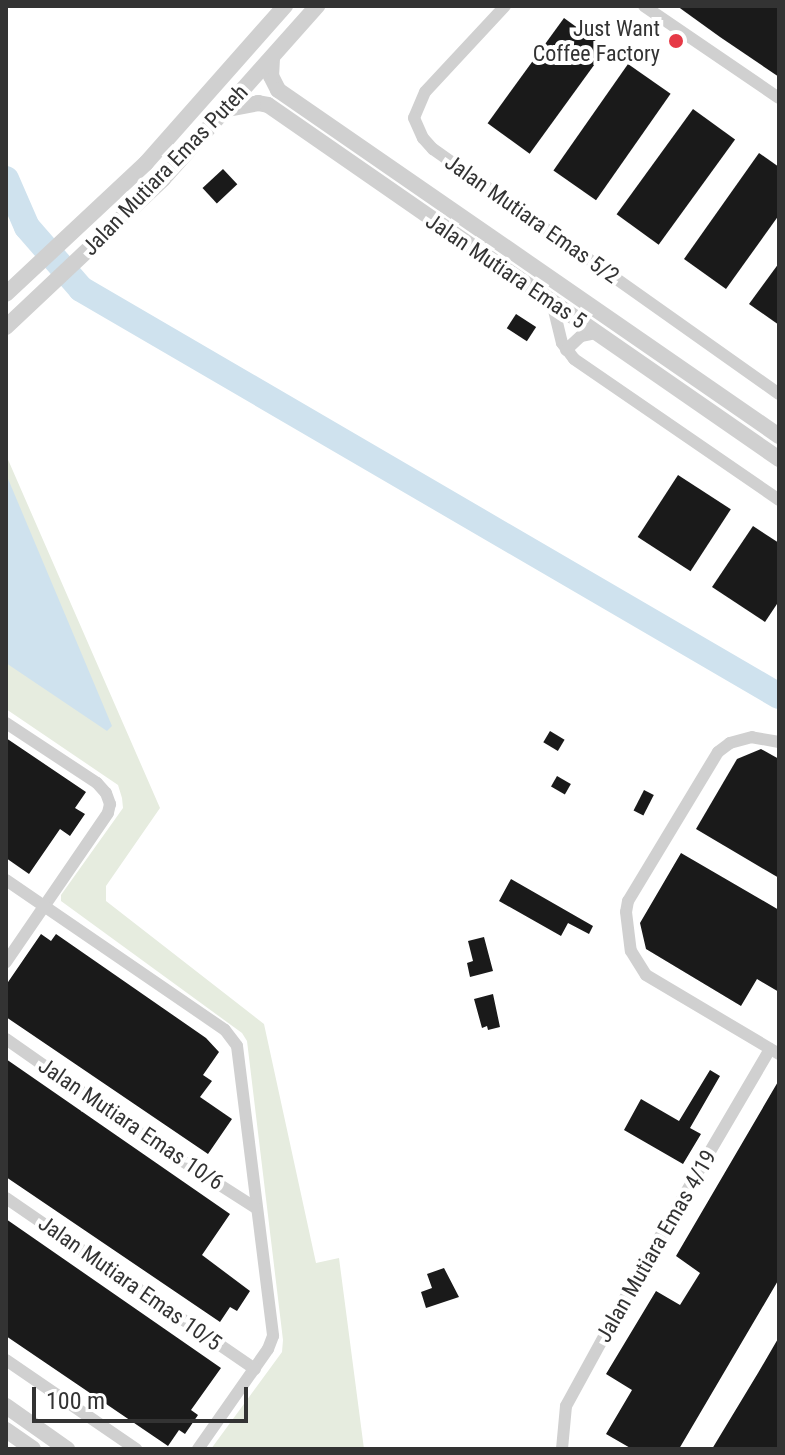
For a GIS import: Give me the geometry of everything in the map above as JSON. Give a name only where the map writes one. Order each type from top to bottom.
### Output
[{"type":"street","name":"Jalan Mutiara Emas Puteh","points":[[6,294],[146,163],[285,6]]},
{"type":"street","name":"Jalan Mutiara Emas Puteh","points":[[6,327],[163,179],[317,6]]},
{"type":"street","name":"Jalan Mutiara Emas 5/2","points":[[505,6],[425,92],[414,118],[423,138],[433,149],[779,394]]},
{"type":"street","points":[[644,6],[779,98]]},
{"type":"street","name":"Jalan Mutiara Emas 5","points":[[272,58],[272,83],[278,90],[779,436]]},
{"type":"street","name":"Jalan Mutiara Emas 5","points":[[228,109],[258,103],[268,105],[779,459]]},
{"type":"street","points":[[552,302],[566,350],[581,336],[597,333]]},
{"type":"street","name":"Jalan Mutiara Emas 5","points":[[566,350],[574,359],[779,500]]},
{"type":"street","points":[[6,723],[97,783],[108,796],[108,813],[6,962]]},
{"type":"street","points":[[775,1051],[646,975],[629,941],[628,901],[718,752],[744,738],[766,737],[779,742]]},
{"type":"street","points":[[6,880],[225,1030],[237,1046],[273,1336],[255,1369],[198,1449]]},
{"type":"street","name":"Jalan Mutiara Emas 10/6","points":[[6,1039],[159,1146],[256,1208]]},
{"type":"street","name":"Jalan Mutiara Emas 4/19","points":[[562,1449],[566,1406],[641,1269],[775,1051]]},
{"type":"street","name":"Jalan Mutiara Emas 10/5","points":[[6,1198],[255,1369]]},
{"type":"street","points":[[6,1360],[136,1449]]},
{"type":"street","points":[[6,1406],[67,1449]]},
{"type":"street","points":[[6,1430],[33,1449]]},
{"type":"shaded area","points":[[6,455],[160,808],[106,886],[106,901],[264,1024],[316,1263],[339,1258],[364,1449],[211,1449],[282,1352],[247,1041],[242,1033],[61,901],[61,895],[123,808],[122,798],[118,785],[6,709]]},
{"type":"water","points":[[6,474],[112,726],[107,731],[6,663]]},
{"type":"building","points":[[677,6],[779,6],[779,77],[720,37]]},
{"type":"building","points":[[564,18],[606,49],[530,154],[488,123]]},
{"type":"building","points":[[628,64],[671,94],[596,200],[553,170]]},
{"type":"building","points":[[693,109],[735,140],[659,245],[617,214]]},
{"type":"building","points":[[759,153],[779,167],[779,215],[726,289],[684,259]]},
{"type":"building","points":[[223,169],[237,184],[217,203],[203,188]]},
{"type":"building","points":[[779,263],[779,325],[749,304]]},
{"type":"building","points":[[516,314],[536,327],[527,341],[507,328]]},
{"type":"building","points":[[678,475],[731,509],[691,571],[638,537]]},
{"type":"building","points":[[753,526],[779,543],[779,601],[765,622],[712,587]]},
{"type":"building","points":[[550,731],[565,740],[558,751],[543,742]]},
{"type":"building","points":[[6,738],[86,792],[75,808],[85,814],[70,836],[60,829],[29,874],[6,858]]},
{"type":"building","points":[[761,749],[779,759],[779,878],[696,829],[737,759]]},
{"type":"building","points":[[557,776],[571,784],[565,794],[551,786]]},
{"type":"building","points":[[644,790],[654,795],[643,815],[634,810]]},
{"type":"building","points":[[681,853],[779,910],[779,992],[757,979],[741,1006],[646,949],[640,923]]},
{"type":"building","points":[[511,879],[593,926],[589,934],[568,923],[561,936],[499,901]]},
{"type":"building","points":[[41,934],[51,941],[56,934],[206,1038],[219,1052],[203,1075],[212,1081],[200,1097],[232,1119],[208,1154],[6,1017],[6,985]]},
{"type":"building","points":[[484,937],[493,971],[470,977],[467,963],[473,961],[468,941]]},
{"type":"building","points":[[493,994],[500,1027],[488,1030],[487,1026],[482,1028],[474,999]]},
{"type":"building","points":[[6,1059],[230,1214],[202,1255],[250,1291],[237,1311],[230,1307],[220,1322],[6,1177]]},
{"type":"building","points":[[710,1070],[720,1076],[690,1128],[701,1134],[683,1164],[624,1130],[641,1099],[679,1121]]},
{"type":"building","points":[[779,1080],[779,1279],[679,1449],[632,1449],[606,1434],[632,1390],[606,1374],[656,1291],[680,1305],[700,1273],[676,1256]]},
{"type":"building","points":[[6,1219],[221,1368],[191,1410],[198,1415],[185,1434],[179,1430],[168,1446],[6,1336]]},
{"type":"building","points":[[444,1268],[459,1297],[426,1308],[421,1292],[432,1288],[427,1274]]},
{"type":"building","points":[[779,1337],[779,1449],[712,1449],[758,1373]]},
{"type":"waterway","points":[[6,179],[27,227],[81,289],[779,696]]},
{"type":"place","name":"Just Want Coffee Factory","points":[[676,41]]}]
